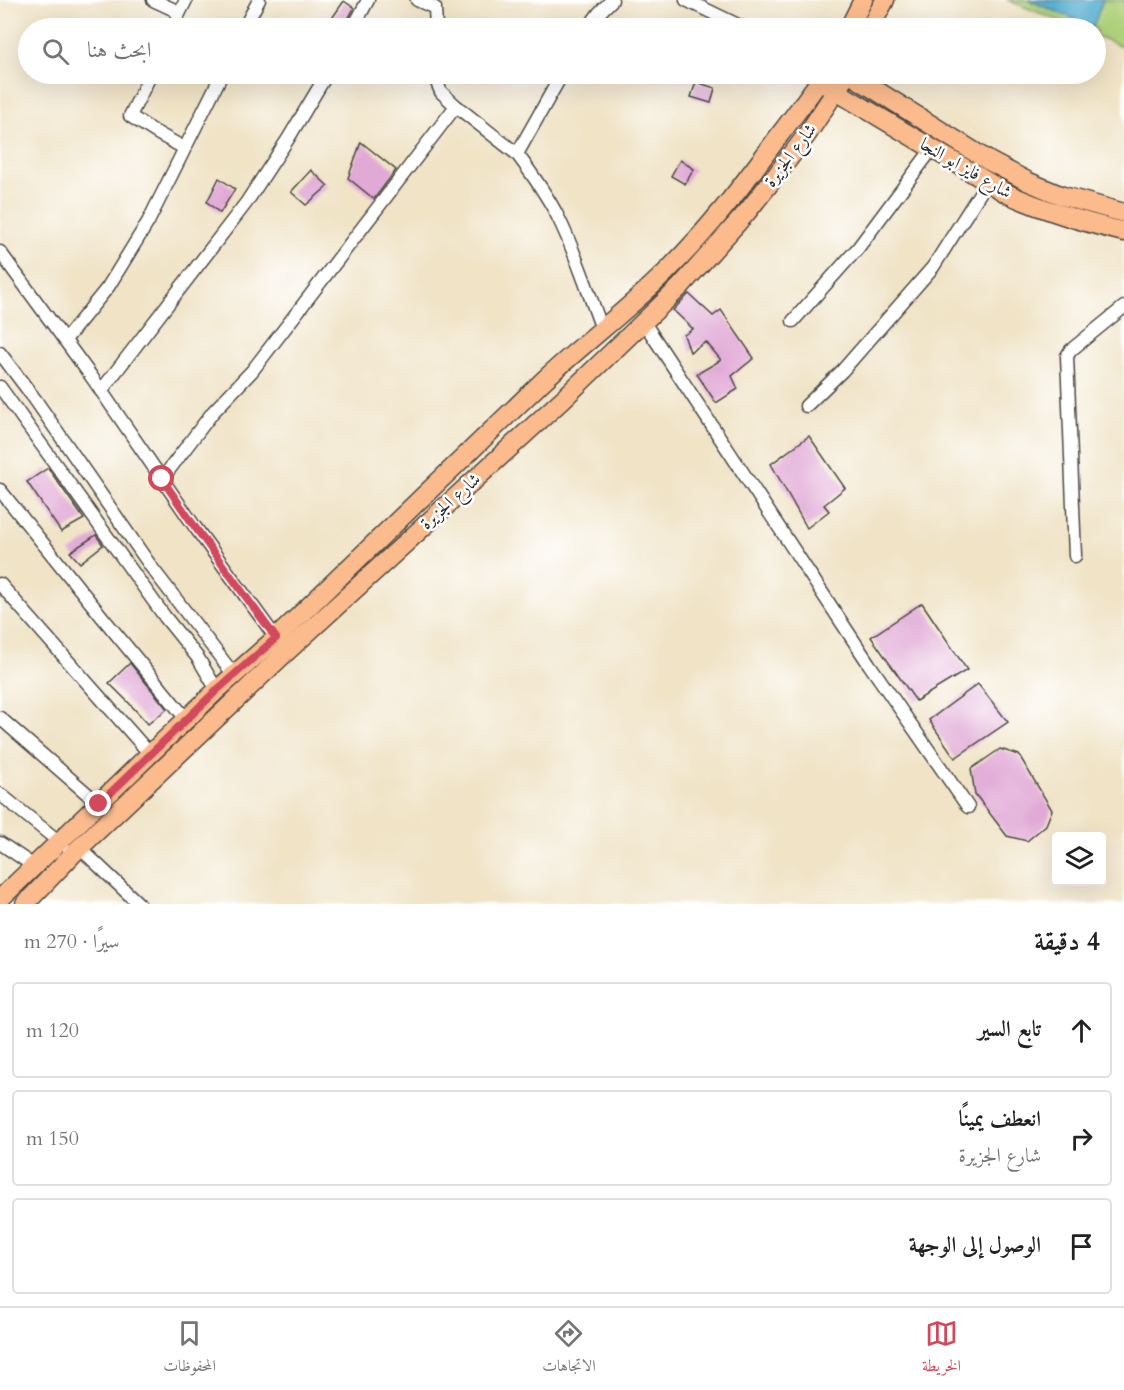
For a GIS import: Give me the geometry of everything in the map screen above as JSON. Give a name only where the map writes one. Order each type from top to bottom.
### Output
[{"type":"main road","points":[[854,18],[864,0]]},
{"type":"main road","points":[[875,18],[885,0]]},
{"type":"main road","name":"شارع الجزيرة","points":[[31,902],[76,851],[544,380],[664,273],[721,212],[816,84]]},
{"type":"main road","name":"شارع فايز ابو النجا","points":[[828,84],[836,91],[1006,193],[1071,219],[1124,232]]},
{"type":"main road","name":"شارع الجزيرة","points":[[0,899],[217,690],[234,675],[282,642],[563,399],[680,287],[747,212],[808,133],[841,84]]},
{"type":"main road","name":"شارع فايز ابو النجا","points":[[864,84],[989,161],[1029,182],[1060,195],[1124,213]]},
{"type":"main road","points":[[544,380],[563,399]]},
{"type":"street","points":[[153,0],[179,12]]},
{"type":"street","points":[[176,18],[186,0]]},
{"type":"street","points":[[249,18],[259,0]]},
{"type":"street","points":[[358,18],[368,0]]},
{"type":"street","points":[[417,0],[435,8],[436,18]]},
{"type":"street","points":[[595,18],[612,0]]},
{"type":"street","points":[[686,0],[723,18]]},
{"type":"street","points":[[146,84],[130,116],[184,148]]},
{"type":"street","points":[[65,340],[113,278],[148,222],[217,84]]},
{"type":"street","points":[[101,391],[246,203],[288,140],[321,84]]},
{"type":"street","points":[[438,84],[441,92],[456,106],[517,154],[544,194],[558,216],[602,329]]},
{"type":"street","points":[[517,154],[556,84]]},
{"type":"street","points":[[162,479],[213,412],[252,371],[456,106]]},
{"type":"street","points":[[793,321],[858,248],[932,148]]},
{"type":"street","points":[[806,406],[842,370],[933,267],[987,182]]},
{"type":"street","points":[[0,252],[65,340],[195,527],[282,642]]},
{"type":"street","points":[[1075,556],[1067,356],[1071,350],[1124,307]]},
{"type":"street","points":[[643,321],[869,664],[968,807]]},
{"type":"street","points":[[0,353],[152,568],[234,675]]},
{"type":"street","points":[[0,387],[165,617],[198,658],[217,690]]},
{"type":"street","points":[[0,490],[188,720]]},
{"type":"street","points":[[0,584],[150,754]]},
{"type":"street","points":[[0,718],[99,804]]},
{"type":"street","points":[[0,794],[59,841],[76,851],[139,904]]},
{"type":"street","points":[[0,843],[34,866]]},
{"type":"green space","points":[[1007,0],[1124,0],[1124,47],[1106,40],[1106,18],[1053,18]]},
{"type":"water","points":[[1028,0],[1103,0],[1096,18],[1071,18]]},
{"type":"building","points":[[344,1],[354,8],[349,18],[332,18]]},
{"type":"building","points":[[695,84],[715,88],[711,103],[691,97]]},
{"type":"building","points":[[361,142],[396,170],[374,199],[348,178]]},
{"type":"building","points":[[680,160],[694,169],[685,184],[671,176]]},
{"type":"building","points":[[311,170],[328,186],[306,205],[291,192]]},
{"type":"building","points":[[219,178],[235,189],[220,213],[207,202]]},
{"type":"building","points":[[689,294],[713,316],[721,310],[754,358],[732,376],[738,389],[716,403],[697,374],[721,360],[706,342],[690,352],[684,335],[693,329],[673,310]]},
{"type":"building","points":[[809,436],[845,488],[824,505],[829,511],[807,528],[771,464]]},
{"type":"building","points":[[48,468],[84,519],[61,532],[27,482]]},
{"type":"building","points":[[96,535],[103,545],[80,563],[70,552]]},
{"type":"building","points":[[922,603],[967,670],[916,701],[871,637]]},
{"type":"building","points":[[130,663],[167,709],[148,724],[109,683]]},
{"type":"building","points":[[978,684],[1008,722],[955,758],[929,720]]},
{"type":"building","points":[[1000,749],[1019,755],[1052,810],[1046,825],[1027,841],[1007,836],[975,794],[971,769]]},
{"type":"route","points":[[99,804],[217,690],[276,638],[162,479]]}]
